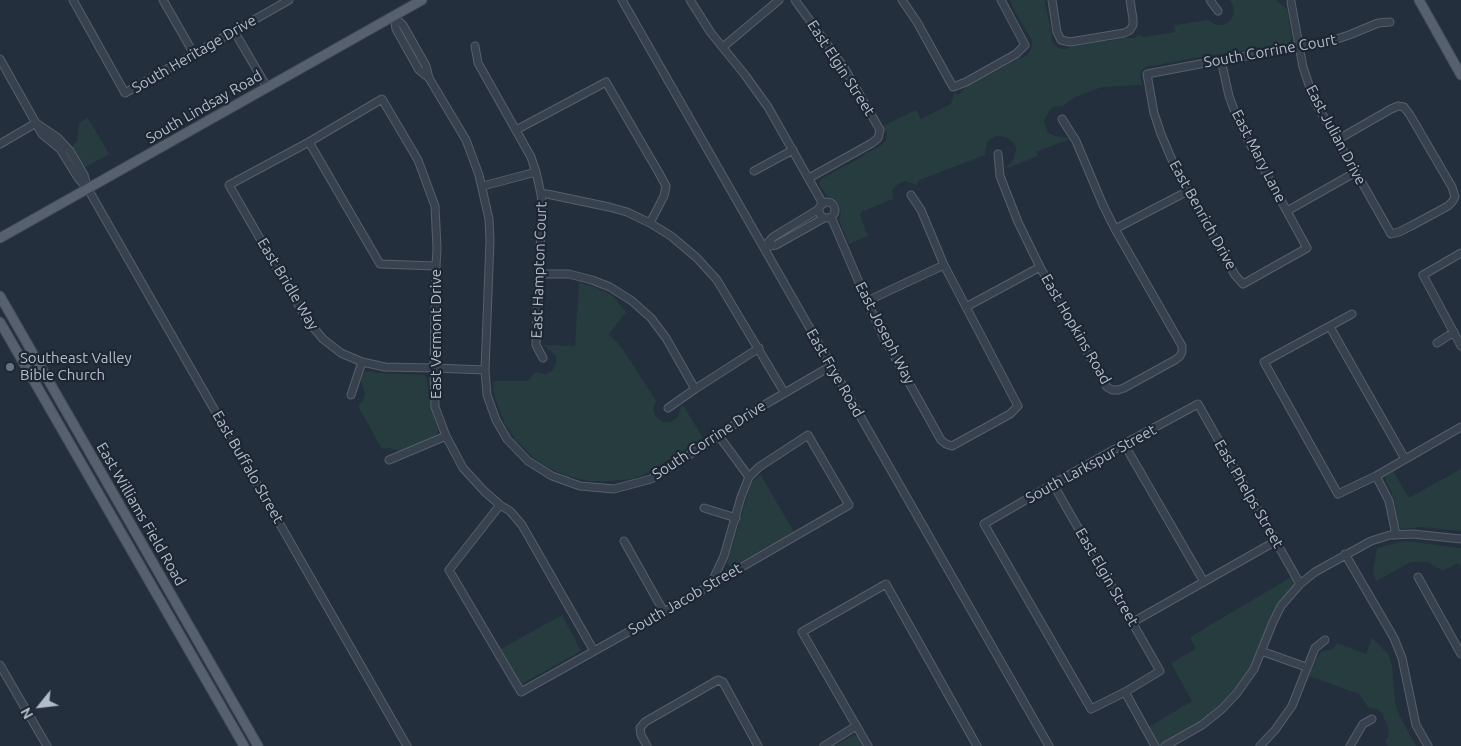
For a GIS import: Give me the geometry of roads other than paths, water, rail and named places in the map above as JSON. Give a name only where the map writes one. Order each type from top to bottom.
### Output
[{"type":"main road","name":"South Lindsay Road","points":[[0,238],[422,0]]},
{"type":"main road","points":[[1419,0],[1461,75]]},
{"type":"main road","name":"East Williams Field Road","points":[[0,296],[258,746]]},
{"type":"main road","name":"East Williams Field Road","points":[[0,322],[244,746]]},
{"type":"street","name":"South Heritage Drive","points":[[73,0],[125,93],[234,31],[279,2],[289,0]]},
{"type":"street","points":[[164,0],[194,54]]},
{"type":"street","name":"East Frye Road","points":[[622,0],[1049,746]]},
{"type":"street","name":"East Joseph Way","points":[[690,0],[768,107],[809,178],[821,207],[820,214],[828,217],[889,346],[941,440],[952,446],[1010,414],[1018,406],[966,307]]},
{"type":"street","points":[[723,47],[779,0]]},
{"type":"street","name":"East Elgin Street","points":[[794,0],[845,68],[880,130],[878,138],[872,143],[809,178]]},
{"type":"street","points":[[902,0],[917,22],[953,86],[966,82],[1016,54],[1025,45],[1001,0]]},
{"type":"street","points":[[1052,0],[1056,25],[1061,40],[1070,42],[1124,33],[1130,30],[1133,25],[1130,0]]},
{"type":"street","points":[[1210,0],[1218,11]]},
{"type":"street","name":"East Julian Drive","points":[[1290,1],[1298,48],[1314,100],[1391,234],[1399,232],[1448,206],[1455,197],[1452,188],[1404,107],[1391,108],[1337,140]]},
{"type":"street","name":"South Corrine Drive","points":[[394,16],[396,29],[420,70],[430,78],[466,140],[483,186],[489,219],[490,241],[485,370],[487,395],[496,420],[507,439],[528,461],[552,476],[580,486],[614,489],[651,479],[719,436],[746,415],[831,366]]},
{"type":"street","name":"South Corrine Court","points":[[1147,74],[1298,48],[1350,36],[1378,23],[1390,22]]},
{"type":"street","points":[[234,31],[267,87]]},
{"type":"street","name":"East Hampton Court","points":[[475,46],[478,62],[531,157],[541,194],[540,274],[536,345],[543,358]]},
{"type":"street","name":"East Buffalo Street","points":[[0,59],[42,134],[60,149],[78,178],[88,189],[407,746]]},
{"type":"street","name":"East Mary Lane","points":[[1221,60],[1228,96],[1237,118],[1248,142],[1307,248]]},
{"type":"street","name":"East Benrich Drive","points":[[1147,74],[1153,107],[1161,134],[1188,190],[1235,275],[1243,284],[1307,248]]},
{"type":"street","points":[[516,130],[606,82],[666,186],[664,196],[650,223]]},
{"type":"street","name":"East Vermont Drive","points":[[308,142],[382,99],[418,160],[435,206],[437,248],[435,407],[446,436],[463,468],[484,491],[510,511],[522,525],[594,651]]},
{"type":"street","points":[[1062,120],[1076,141],[1115,229],[1188,190]]},
{"type":"street","points":[[0,144],[36,123]]},
{"type":"street","points":[[308,142],[380,264],[436,266]]},
{"type":"street","name":"East Bridle Way","points":[[308,142],[229,185],[307,320],[323,339],[341,353],[362,362],[385,367],[485,370]]},
{"type":"street","points":[[754,171],[792,150]]},
{"type":"street","name":"East Hopkins Road","points":[[998,154],[1000,176],[1018,222],[1040,267],[1107,387],[1112,390],[1118,390],[1176,360],[1182,352],[1182,346],[1115,229]]},
{"type":"street","points":[[483,186],[536,172]]},
{"type":"street","points":[[1287,211],[1356,172]]},
{"type":"street","points":[[541,194],[627,212],[671,236],[697,258],[717,280],[784,392]]},
{"type":"street","points":[[911,195],[921,210],[944,265],[966,307],[1040,267]]},
{"type":"street","name":"East Joseph Way","points":[[821,207],[830,203],[835,207],[835,212],[828,217]]},
{"type":"street","points":[[764,247],[773,237],[821,207]]},
{"type":"street","points":[[764,247],[776,245],[828,217]]},
{"type":"street","points":[[1461,253],[1423,275],[1461,346]]},
{"type":"street","points":[[867,301],[944,265]]},
{"type":"street","points":[[540,274],[569,274],[592,280],[610,287],[632,301],[651,318],[666,338],[695,389]]},
{"type":"street","points":[[1352,314],[1264,362],[1338,494],[1376,476],[1461,427]]},
{"type":"street","points":[[1330,327],[1405,459]]},
{"type":"street","points":[[1437,343],[1454,332]]},
{"type":"street","points":[[668,408],[759,348]]},
{"type":"street","points":[[351,395],[362,362]]},
{"type":"street","name":"South Larkspur Street","points":[[1125,692],[1091,709],[984,524],[1198,404]]},
{"type":"street","name":"East Phelps Street","points":[[1198,404],[1300,584]]},
{"type":"street","name":"South Jacob Street","points":[[500,505],[449,570],[521,692],[664,612],[848,505],[808,435],[759,467],[749,477]]},
{"type":"street","points":[[389,460],[446,436]]},
{"type":"street","points":[[711,584],[724,556],[741,497],[749,477],[719,436]]},
{"type":"street","points":[[1124,444],[1204,582]]},
{"type":"street","points":[[1376,476],[1390,501],[1396,535]]},
{"type":"street","name":"East Elgin Street","points":[[1053,484],[1160,671],[1125,692]]},
{"type":"street","points":[[704,508],[736,518]]},
{"type":"street","points":[[1165,746],[1202,725],[1222,709],[1238,692],[1254,669],[1281,606],[1300,584],[1315,572],[1371,541],[1390,535],[1413,534],[1461,540]]},
{"type":"street","points":[[624,541],[664,612]]},
{"type":"street","points":[[1133,622],[1276,541]]},
{"type":"street","points":[[1345,554],[1394,638],[1402,658],[1416,724],[1428,746]]},
{"type":"street","points":[[1418,577],[1460,651]]},
{"type":"street","points":[[868,746],[802,632],[886,584],[977,746]]},
{"type":"street","points":[[1260,746],[1275,730],[1292,706],[1315,648],[1325,640]]},
{"type":"street","points":[[1261,651],[1306,668]]},
{"type":"street","points":[[0,665],[47,746]]},
{"type":"street","points":[[647,746],[641,735],[640,728],[645,722],[718,680],[723,682],[758,746]]},
{"type":"street","points":[[1125,692],[1155,746]]},
{"type":"street","points":[[1350,746],[1363,724],[1372,719]]},
{"type":"street","points":[[824,746],[856,726]]},
{"type":"place","name":"Southeast Valley Bible Church","points":[[10,367]]}]
